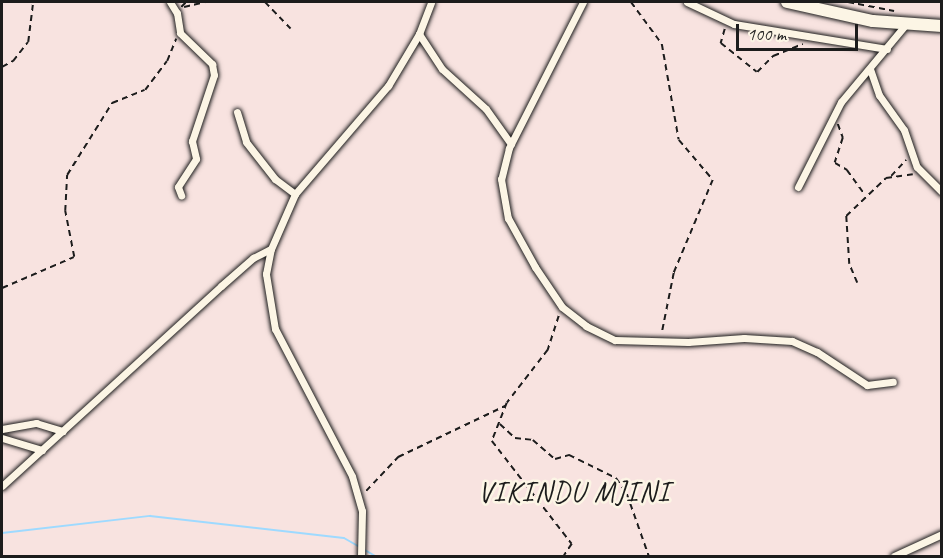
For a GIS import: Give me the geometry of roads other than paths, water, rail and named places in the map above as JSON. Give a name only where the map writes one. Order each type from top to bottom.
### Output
[{"type":"highway","points":[[787,2],[909,25],[942,26]]},
{"type":"street","points":[[170,2],[179,10],[180,33],[212,64],[214,75],[192,141],[196,159],[178,187],[181,195]]},
{"type":"street","points":[[362,556],[364,536],[358,498],[333,435],[302,386],[275,329],[266,274],[271,249],[295,194],[388,86],[419,34],[431,2]]},
{"type":"street","points":[[583,2],[511,144],[501,179],[508,218],[535,267],[562,307],[586,326],[615,340],[661,342],[744,338],[792,341],[817,352],[867,385],[893,382]]},
{"type":"street","points":[[687,2],[718,18],[820,37],[864,48],[887,49]]},
{"type":"street","points":[[798,187],[834,115],[850,89],[909,25]]},
{"type":"street","points":[[419,34],[442,69],[486,109],[511,144]]},
{"type":"street","points":[[870,69],[879,95],[904,130],[911,155],[920,171],[942,192]]},
{"type":"street","points":[[237,112],[246,142],[275,179],[295,194]]},
{"type":"street","points":[[2,486],[221,286],[253,258],[271,249]]},
{"type":"street","points":[[2,429],[36,423],[63,431]]},
{"type":"street","points":[[2,438],[42,450]]},
{"type":"street","points":[[894,556],[942,534]]},
{"type":"waterway","points":[[2,533],[150,516],[344,538],[375,556]]},
{"type":"district","name":"VIKINDU MJINI","points":[[574,492]]}]
